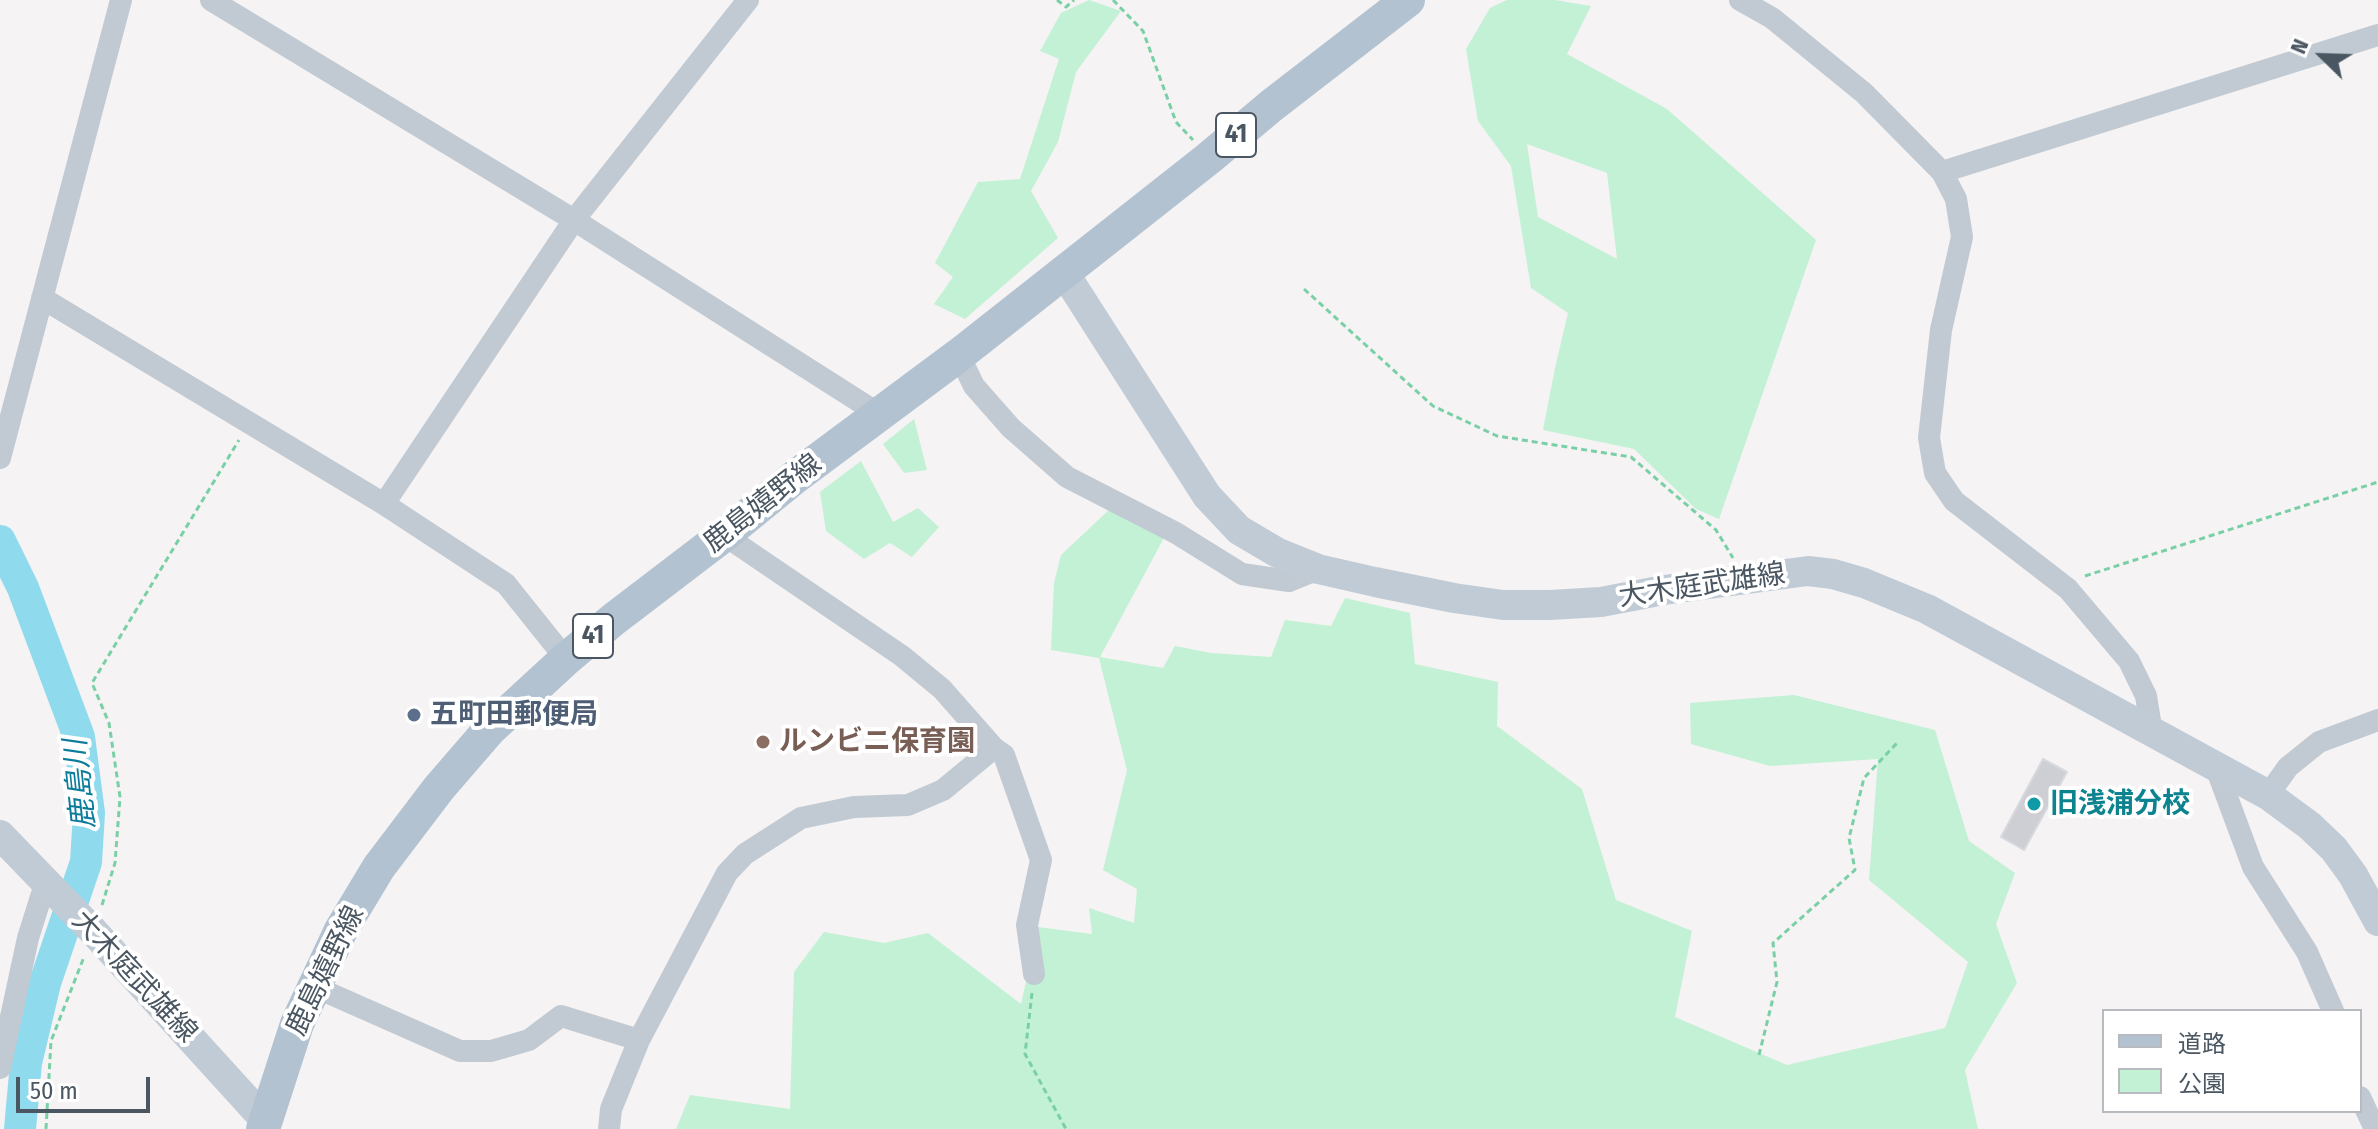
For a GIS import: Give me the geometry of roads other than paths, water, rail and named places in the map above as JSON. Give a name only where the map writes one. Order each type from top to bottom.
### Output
[{"type":"main road","name":"鹿島嬉野線","points":[[265,1125],[297,1024],[341,930],[379,867],[430,799],[490,729],[614,619],[795,477],[959,355],[1408,0]]},
{"type":"main road","name":"大木庭武雄線","points":[[1063,271],[1207,496],[1239,530],[1278,553],[1318,569],[1454,598],[1503,605],[1601,602],[1808,571],[1833,574],[1891,592],[2268,795],[2310,826],[2334,849],[2353,875],[2378,921]]},
{"type":"main road","name":"大木庭武雄線","points":[[0,835],[94,932],[265,1125]]},
{"type":"street","points":[[0,458],[121,0]]},
{"type":"street","points":[[211,0],[574,220],[879,414]]},
{"type":"street","points":[[384,504],[574,220],[748,0]]},
{"type":"street","points":[[1740,0],[1772,18],[1864,93],[1942,172],[1956,199],[1962,237],[1941,330],[1929,438],[1935,473],[1954,501],[2068,589],[2129,661],[2146,696],[2152,733]]},
{"type":"street","points":[[1942,172],[2378,35]]},
{"type":"street","points":[[42,298],[384,504],[506,584],[566,659]]},
{"type":"street","points":[[959,355],[974,386],[1011,428],[1067,477],[1176,533],[1242,574],[1289,581],[1318,569]]},
{"type":"street","points":[[724,535],[902,656],[942,689],[994,748],[1004,755],[1041,860],[1027,925],[1034,974]]},
{"type":"street","points":[[2268,795],[2288,767],[2319,742],[2378,720]]},
{"type":"street","points":[[609,1129],[611,1109],[639,1040],[727,873],[745,854],[801,818],[854,807],[908,805],[943,790],[994,748]]},
{"type":"street","points":[[2215,765],[2253,867],[2307,952],[2332,1009]]},
{"type":"street","points":[[0,1068],[28,938],[46,881]]},
{"type":"street","points":[[315,987],[460,1051],[491,1051],[529,1040],[561,1016],[639,1040]]},
{"type":"street","points":[[2362,1101],[2375,1129]]},
{"type":"waterway","name":"鹿島川","points":[[0,541],[23,588],[79,737],[89,813],[86,862],[45,983],[26,1063],[20,1129]]},
{"type":"place","name":"五町田郵便局","points":[[414,715]]},
{"type":"place","name":"ルンビニ保育園","points":[[763,742]]},
{"type":"place","name":"旧浅浦分校","points":[[2034,804]]}]
